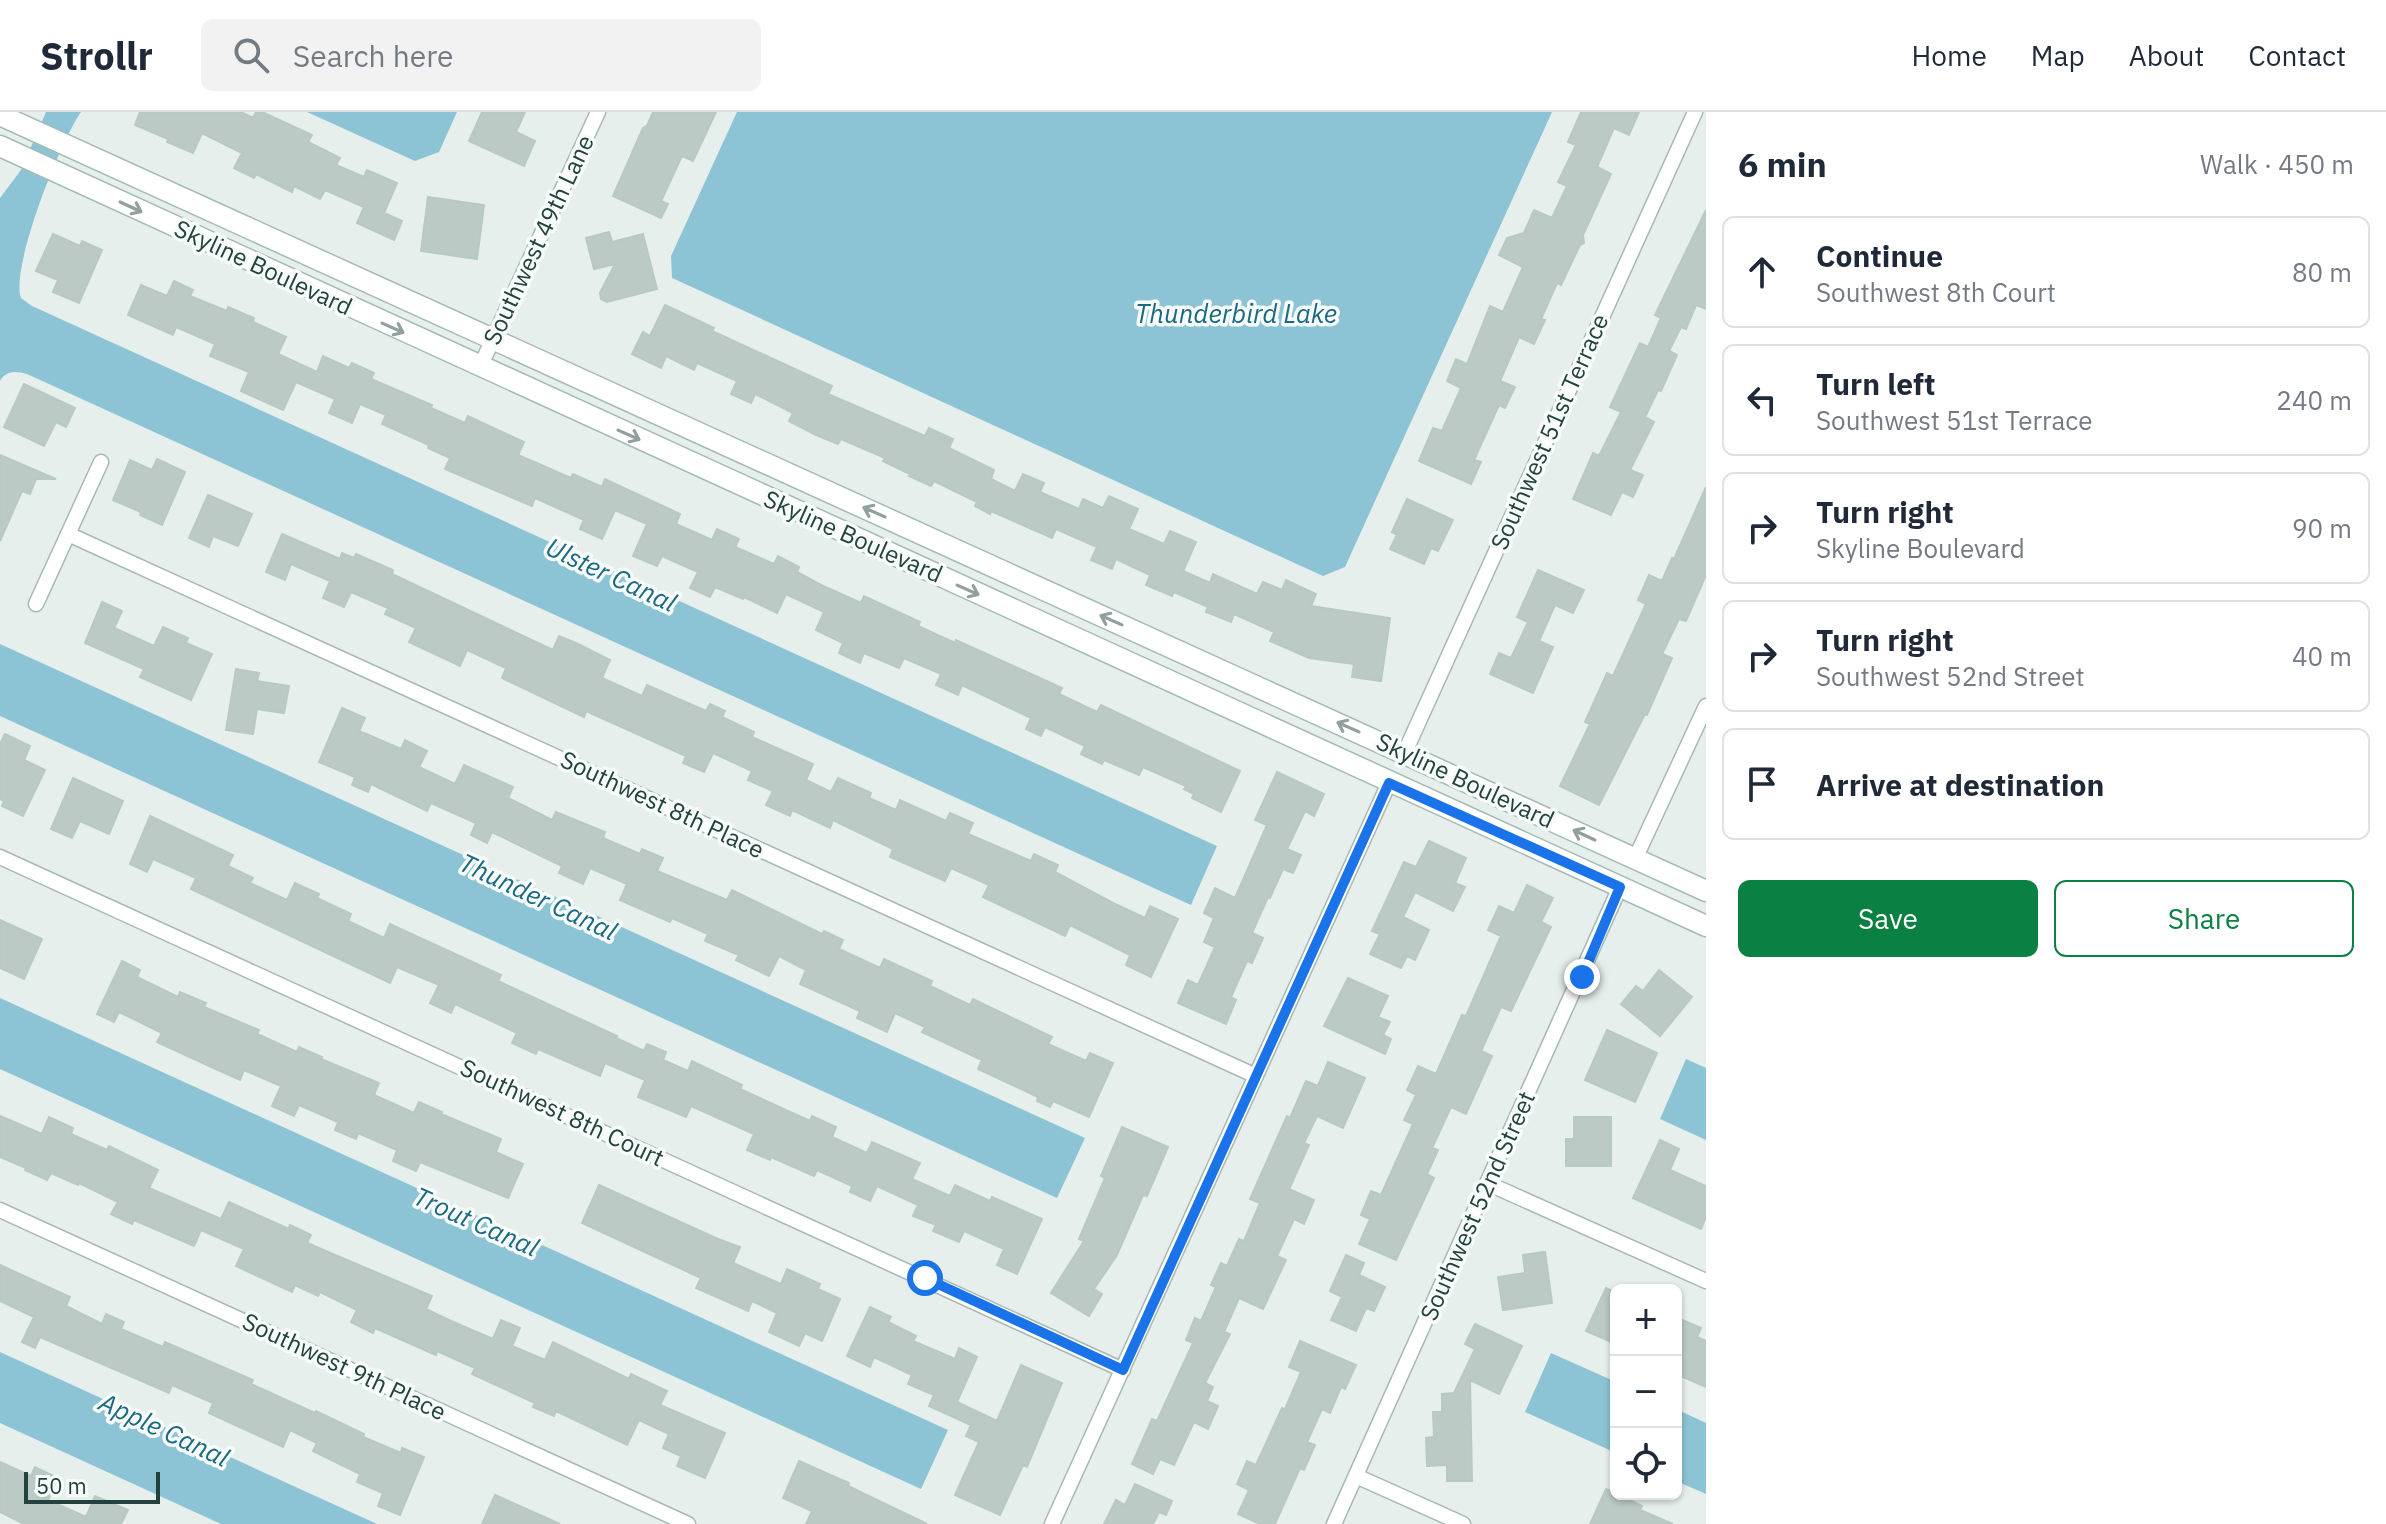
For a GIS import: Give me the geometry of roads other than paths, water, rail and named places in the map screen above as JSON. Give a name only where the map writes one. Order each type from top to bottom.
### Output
[{"type":"street","name":"Southwest 49th Lane","points":[[480,367],[598,112]]},
{"type":"street","name":"Southwest 51st Terrace","points":[[1405,752],[1695,112]]},
{"type":"street","name":"Skyline Boulevard","points":[[0,115],[1706,891]]},
{"type":"street","name":"Skyline Boulevard","points":[[0,146],[1706,926]]},
{"type":"street","points":[[36,604],[101,462]]},
{"type":"street","name":"Southwest 8th Place","points":[[68,534],[1256,1076]]},
{"type":"street","points":[[1620,887],[1706,706]]},
{"type":"street","points":[[1052,1524],[1405,752]]},
{"type":"street","name":"Southwest 8th Court","points":[[0,857],[1123,1370]]},
{"type":"street","name":"Southwest 52nd Street","points":[[1334,1524],[1620,887]]},
{"type":"street","points":[[1489,1184],[1706,1281]]},
{"type":"street","name":"Southwest 9th Place","points":[[0,1210],[688,1524]]},
{"type":"street","points":[[1356,1476],[1463,1524]]},
{"type":"water","name":"Ulster Canal","points":[[46,112],[81,112],[50,175],[23,260],[21,298],[32,306],[1217,846],[1191,905],[27,374],[12,372],[0,381],[0,198],[21,170]]},
{"type":"water","points":[[307,112],[457,112],[439,152],[415,161]]},
{"type":"water","name":"Thunderbird Lake","points":[[737,112],[1552,112],[1345,567],[1323,576],[672,278],[671,256]]},
{"type":"water","name":"Thunder Canal","points":[[0,644],[1085,1138],[1057,1198],[0,716]]},
{"type":"water","name":"Trout Canal","points":[[0,998],[948,1430],[921,1489],[0,1069]]},
{"type":"water","points":[[1686,1059],[1706,1068],[1706,1140],[1660,1119]]},
{"type":"water","name":"Apple Canal","points":[[0,1352],[377,1524],[221,1524],[0,1423]]},
{"type":"water","points":[[1551,1353],[1610,1379],[1610,1450],[1525,1412]]},
{"type":"water","points":[[1682,1412],[1706,1423],[1706,1494],[1682,1484]]}]
